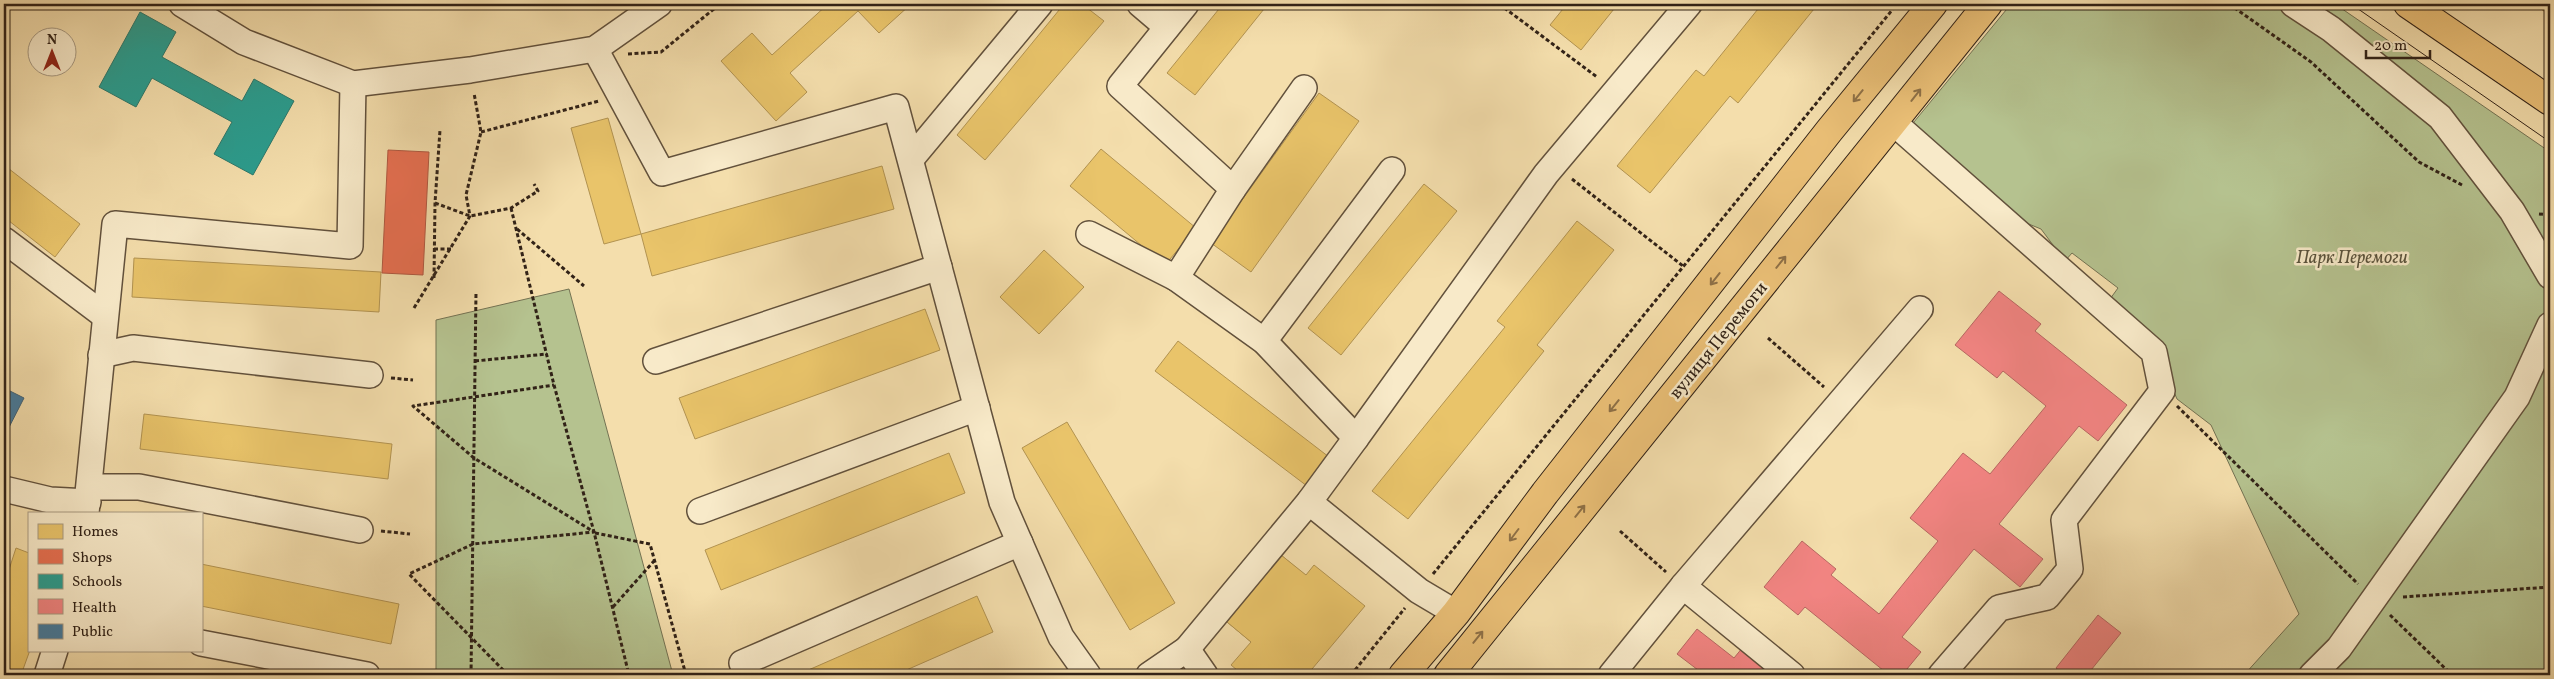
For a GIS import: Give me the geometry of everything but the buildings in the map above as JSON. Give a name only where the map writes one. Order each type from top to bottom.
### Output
[{"type":"main road","points":[[1403,675],[1456,613],[1545,493],[1840,118],[1933,4]]},
{"type":"main road","name":"вулиця Перемоги","points":[[1448,675],[1988,4]]},
{"type":"main road","points":[[2408,4],[2550,101]]},
{"type":"main road","points":[[1840,118],[1874,146]]},
{"type":"lane","points":[[182,4],[244,42],[353,84],[470,70],[595,49],[659,4]]},
{"type":"lane","points":[[910,159],[1040,4]]},
{"type":"lane","points":[[1140,4],[1167,27]]},
{"type":"lane","points":[[1186,4],[1120,86],[1233,189]]},
{"type":"lane","points":[[1149,675],[1187,649],[1309,502],[1554,165],[1689,4]]},
{"type":"lane","points":[[2293,4],[2331,29],[2440,117],[2512,211],[2550,276]]},
{"type":"lane","points":[[595,49],[662,173],[896,107],[1002,502],[1061,636],[1088,675]]},
{"type":"lane","points":[[88,501],[100,355],[115,224],[350,246],[353,84]]},
{"type":"lane","points":[[1176,278],[1233,189],[1304,88]]},
{"type":"lane","points":[[1894,123],[2154,352],[2162,391],[2064,520],[2070,569],[2047,597],[1999,608],[1941,675]]},
{"type":"lane","points":[[1264,341],[1392,170]]},
{"type":"lane","points":[[1089,234],[1176,278],[1264,341],[1356,438]]},
{"type":"lane","points":[[4,240],[105,316]]},
{"type":"lane","points":[[656,361],[939,267]]},
{"type":"lane","points":[[1610,675],[1683,586],[1920,309]]},
{"type":"lane","points":[[2312,675],[2339,648],[2517,398],[2550,325]]},
{"type":"lane","points":[[100,355],[133,348],[370,375]]},
{"type":"lane","points":[[700,511],[977,408]]},
{"type":"lane","points":[[4,489],[50,500],[88,501],[139,487],[360,530]]},
{"type":"lane","points":[[1309,502],[1419,591],[1456,613]]},
{"type":"lane","points":[[742,663],[1020,543]]},
{"type":"lane","points":[[1683,586],[1792,675]]},
{"type":"lane","points":[[202,643],[367,675]]},
{"type":"lane","points":[[1187,649],[1204,675]]},
{"type":"lane","points":[[47,675],[54,652]]},
{"type":"path","points":[[621,54],[661,52],[720,4]]},
{"type":"path","points":[[1500,4],[1604,83]]},
{"type":"path","points":[[1351,675],[1897,4]]},
{"type":"path","points":[[2229,4],[2311,62],[2419,162],[2470,189]]},
{"type":"path","points":[[414,308],[434,279],[470,216],[466,195],[481,132],[470,70]]},
{"type":"path","points":[[481,132],[620,96]]},
{"type":"path","points":[[434,279],[435,203],[440,130]]},
{"type":"path","points":[[1554,165],[1683,266]]},
{"type":"path","points":[[435,203],[470,216],[511,208],[538,191],[534,184]]},
{"type":"path","points":[[511,208],[554,385],[594,532],[629,675]]},
{"type":"path","points":[[2512,211],[2550,216]]},
{"type":"path","points":[[516,229],[584,286]]},
{"type":"path","points":[[434,249],[451,249]]},
{"type":"path","points":[[471,675],[476,292]]},
{"type":"path","points":[[1768,338],[1841,401]]},
{"type":"path","points":[[475,361],[547,354]]},
{"type":"path","points":[[554,385],[413,406],[474,458],[594,532]]},
{"type":"path","points":[[2162,391],[2452,675]]},
{"type":"path","points":[[360,530],[410,534]]},
{"type":"path","points":[[1620,531],[1683,586]]},
{"type":"path","points":[[508,675],[410,574],[473,544],[594,532],[650,544],[686,675]]},
{"type":"path","points":[[613,607],[654,560]]},
{"type":"path","points":[[2374,599],[2550,587]]},
{"type":"green space","name":"Парк Перемоги","points":[[2011,4],[2335,4],[2550,152],[2550,675],[2244,675],[2299,614],[2211,425],[2177,399],[2150,335],[2110,299],[2118,288],[2072,253],[2065,261],[2041,229],[1982,205],[1909,128]]},
{"type":"green space","points":[[569,289],[673,675],[436,675],[436,320]]},
{"type":"tram line","points":[[2351,4],[2550,142]]}]
